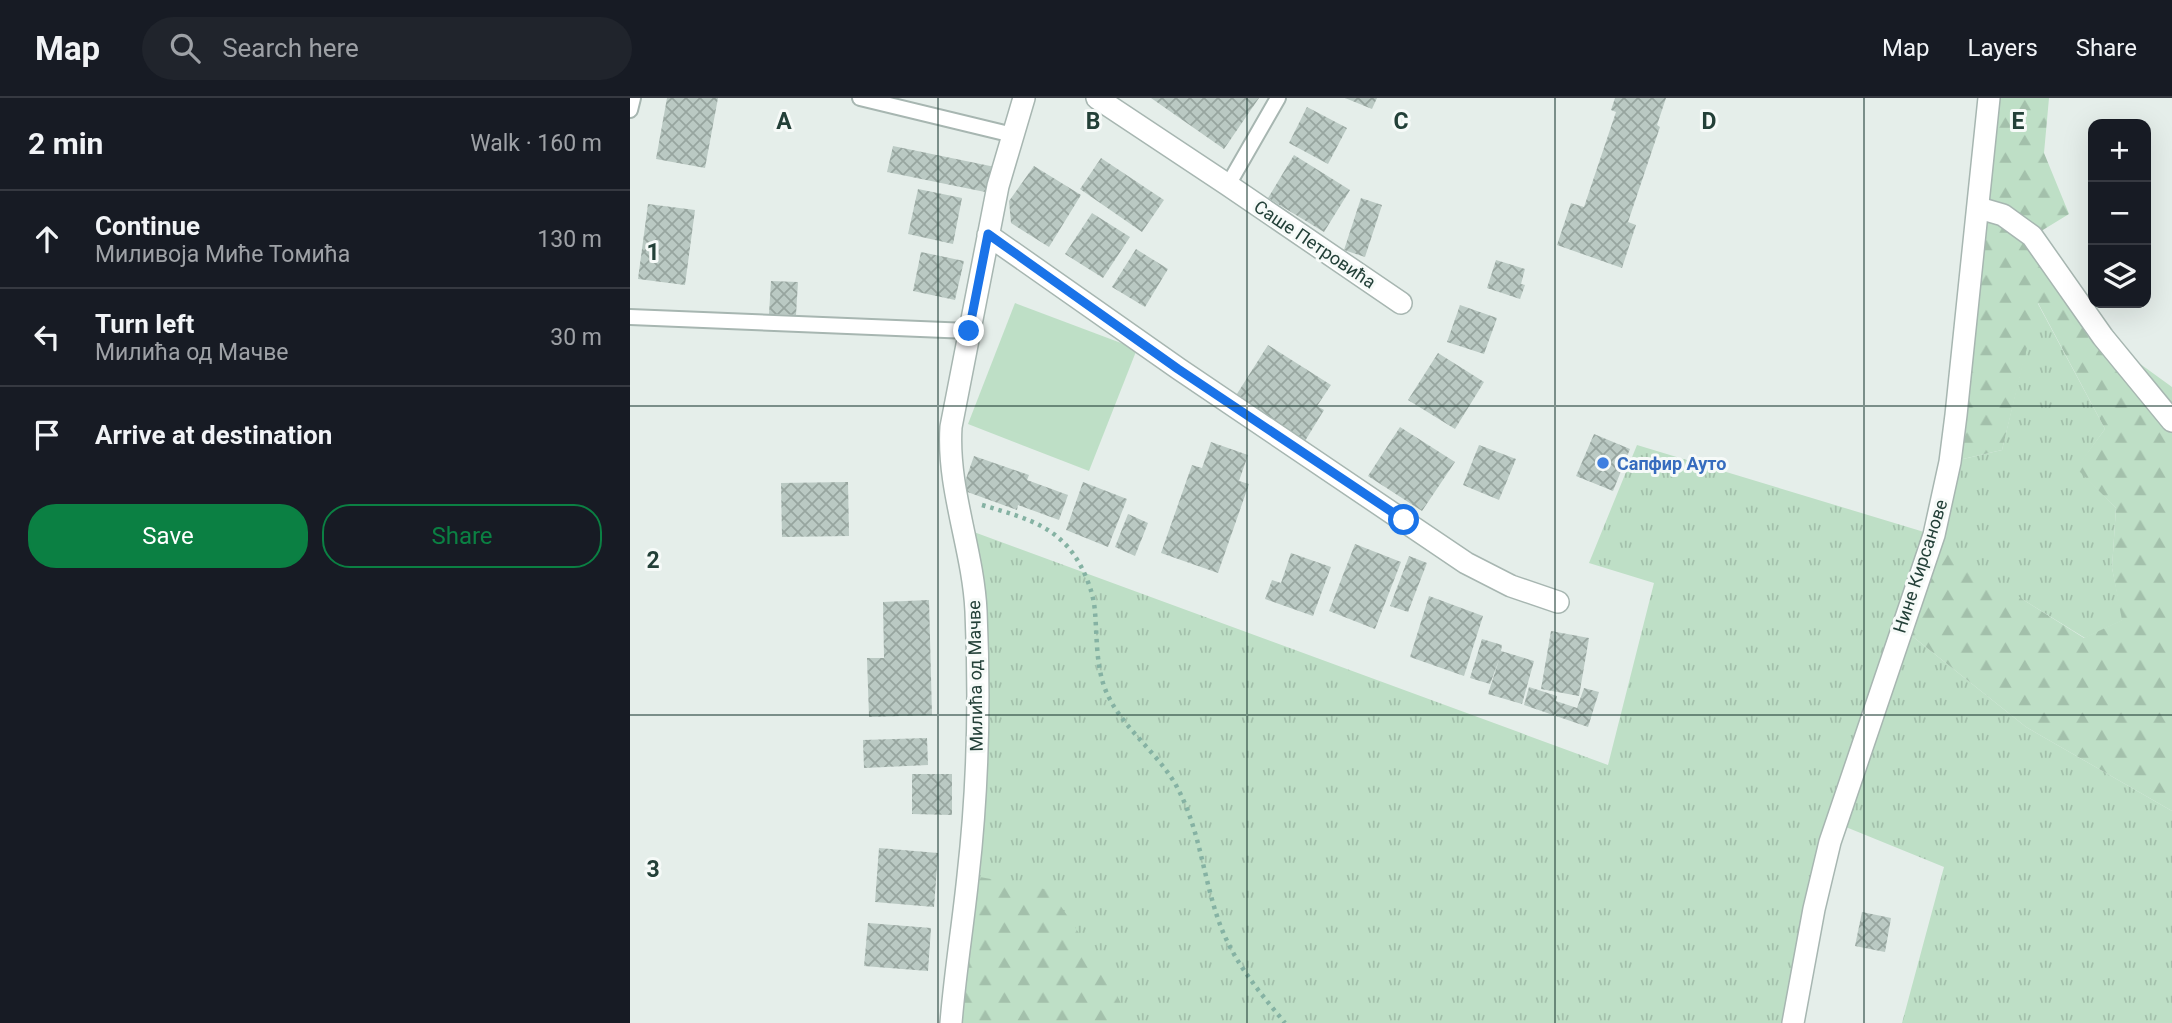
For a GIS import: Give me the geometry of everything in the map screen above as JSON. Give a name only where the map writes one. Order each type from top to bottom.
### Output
[{"type":"street","name":"Милића од Мачве","points":[[951,1023],[968,875],[978,716],[976,607],[957,498],[950,436],[998,186],[1024,98]]},
{"type":"street","name":"Саше Петровића","points":[[1097,98],[1401,303]]},
{"type":"street","name":"Нине Кирсанове","points":[[1793,1023],[1814,909],[1830,842],[1877,698],[1923,570],[1937,523],[1950,462],[1989,98]]},
{"type":"street","points":[[1979,208],[2003,215],[2032,236],[2103,337],[2172,421]]},
{"type":"street","points":[[988,234],[1178,369],[1466,563],[1511,586],[1558,602]]},
{"type":"lane","points":[[630,110],[633,98]]},
{"type":"lane","points":[[859,98],[1013,135]]},
{"type":"lane","points":[[1228,185],[1278,98]]},
{"type":"lane","points":[[630,317],[969,331]]},
{"type":"path","points":[[957,498],[1026,518],[1050,531],[1072,550],[1081,564],[1094,596],[1104,688],[1117,711],[1178,788],[1200,847],[1216,915],[1225,937],[1238,964],[1285,1023]]},
{"type":"green space","points":[[1989,98],[2049,98],[2044,153],[2069,214],[2033,236],[2103,337],[2172,387],[2172,811],[2026,727],[1902,628],[1934,535],[2022,599],[2084,638],[2122,620],[2112,568],[2116,508],[2076,468],[2105,429],[2038,303],[2002,450],[1950,462]]},
{"type":"green space","points":[[2037,302],[2105,429],[2077,468],[2116,508],[2112,568],[2123,620],[2085,638],[2022,599],[1902,628],[2026,727],[2172,811],[2172,1023],[1902,1023],[1944,867],[1836,823],[1795,1023],[1129,1023],[969,875],[976,767],[963,528],[1608,765],[1654,583],[1589,563],[1637,445],[1934,535],[1950,462],[2002,450]]},
{"type":"green space","points":[[1015,303],[1137,349],[1089,471],[968,424]]},
{"type":"green space","points":[[969,875],[1050,890],[1109,978],[1130,1023],[951,1023]]},
{"type":"building","points":[[667,98],[718,98],[705,168],[656,159]]},
{"type":"building","points":[[1151,98],[1259,98],[1224,149]]},
{"type":"building","points":[[1345,98],[1377,98],[1372,109]]},
{"type":"building","points":[[1615,98],[1666,98],[1657,125],[1660,127],[1628,222],[1636,225],[1622,268],[1557,245],[1571,203],[1584,207],[1616,112],[1611,110]]},
{"type":"building","points":[[1307,107],[1347,128],[1328,164],[1289,143]]},
{"type":"building","points":[[893,146],[995,167],[990,193],[887,172]]},
{"type":"building","points":[[1294,155],[1350,190],[1324,232],[1268,198]]},
{"type":"building","points":[[1101,158],[1164,200],[1142,232],[1080,189]]},
{"type":"building","points":[[1034,166],[1081,195],[1049,247],[1011,223],[1009,201]]},
{"type":"building","points":[[918,189],[962,198],[953,244],[908,234]]},
{"type":"building","points":[[1361,198],[1382,205],[1365,257],[1344,250]]},
{"type":"building","points":[[648,204],[695,210],[685,285],[638,279]]},
{"type":"building","points":[[1092,213],[1130,237],[1103,278],[1065,254]]},
{"type":"building","points":[[1136,249],[1168,269],[1145,307],[1112,287]]},
{"type":"building","points":[[921,252],[964,261],[955,300],[913,291]]},
{"type":"building","points":[[1496,260],[1525,269],[1521,284],[1525,285],[1520,299],[1487,288]]},
{"type":"building","points":[[771,281],[798,282],[796,315],[769,314]]},
{"type":"building","points":[[1460,305],[1497,318],[1484,354],[1447,342]]},
{"type":"building","points":[[1268,345],[1331,385],[1317,406],[1324,410],[1305,441],[1235,397]]},
{"type":"building","points":[[1438,353],[1484,382],[1455,429],[1408,400]]},
{"type":"building","points":[[1400,427],[1455,462],[1422,511],[1368,476]]},
{"type":"building","name":"Сапфир Ауто","points":[[1594,434],[1630,449],[1613,491],[1576,476]]},
{"type":"building","points":[[1211,442],[1248,455],[1239,481],[1249,484],[1218,573],[1161,553],[1192,465],[1202,468]]},
{"type":"building","points":[[1479,445],[1516,459],[1499,500],[1463,485]]},
{"type":"building","points":[[974,456],[1029,475],[1027,480],[1068,495],[1059,520],[1018,505],[1017,510],[962,490]]},
{"type":"building","points":[[848,482],[849,536],[782,537],[781,483]]},
{"type":"building","points":[[1083,482],[1127,499],[1108,547],[1066,530]]},
{"type":"building","points":[[1128,514],[1148,523],[1135,556],[1115,547]]},
{"type":"building","points":[[1355,544],[1401,562],[1375,629],[1329,611]]},
{"type":"building","points":[[1291,553],[1331,567],[1313,616],[1265,599],[1272,580],[1281,583]]},
{"type":"building","points":[[1409,556],[1427,563],[1408,612],[1390,606]]},
{"type":"building","points":[[1429,596],[1483,616],[1464,676],[1410,657]]},
{"type":"building","points":[[929,600],[932,715],[869,717],[867,658],[884,658],[883,602]]},
{"type":"building","points":[[1551,631],[1589,638],[1579,696],[1541,689]]},
{"type":"building","points":[[1482,639],[1502,645],[1501,651],[1534,661],[1522,704],[1488,694],[1499,660],[1490,684],[1470,678]]},
{"type":"building","points":[[1529,687],[1557,696],[1556,701],[1577,708],[1584,688],[1599,692],[1588,727],[1524,705]]},
{"type":"building","points":[[927,738],[928,765],[864,768],[863,740]]},
{"type":"building","points":[[912,774],[952,774],[952,815],[912,814]]},
{"type":"building","points":[[879,848],[938,853],[934,907],[875,902]]},
{"type":"building","points":[[1862,912],[1891,918],[1885,952],[1855,946]]},
{"type":"building","points":[[868,923],[931,928],[928,971],[864,966]]},
{"type":"place","name":"Сапфир Ауто","points":[[1603,463]]},
{"type":"route","points":[[969,331],[988,234],[1178,369],[1404,520]]}]
